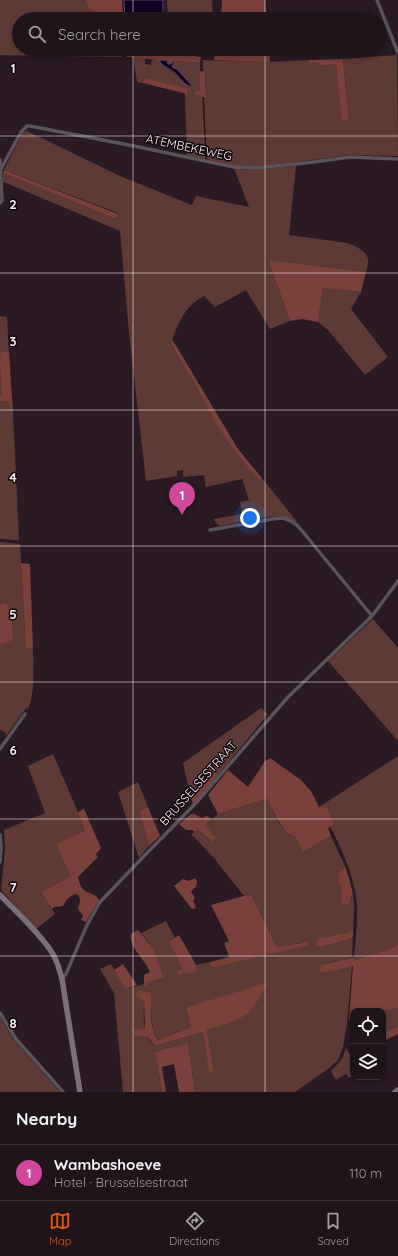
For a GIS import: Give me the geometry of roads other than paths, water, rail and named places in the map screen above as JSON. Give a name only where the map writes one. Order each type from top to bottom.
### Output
[{"type":"street","points":[[377,0],[382,12]]},
{"type":"street","points":[[386,23],[398,53]]},
{"type":"street","name":"ATEMBEKEWEG","points":[[1,169],[21,132],[27,126],[242,168],[306,163],[350,157],[398,159]]},
{"type":"street","points":[[0,160],[1,203]]},
{"type":"street","points":[[210,530],[272,519],[282,518],[291,521],[298,526],[372,616]]},
{"type":"street","name":"BRUSSELSESTRAAT","points":[[62,979],[66,974],[87,925],[100,902],[196,803],[288,697],[372,616],[398,581]]},
{"type":"street","points":[[0,749],[25,714]]},
{"type":"street","points":[[0,835],[0,862]]},
{"type":"street","points":[[0,895],[49,948],[57,963],[62,979],[80,1092]]},
{"type":"street","points":[[0,1013],[16,1039],[63,1092]]},
{"type":"place","name":"Wambashoeve","points":[[182,515]]}]
